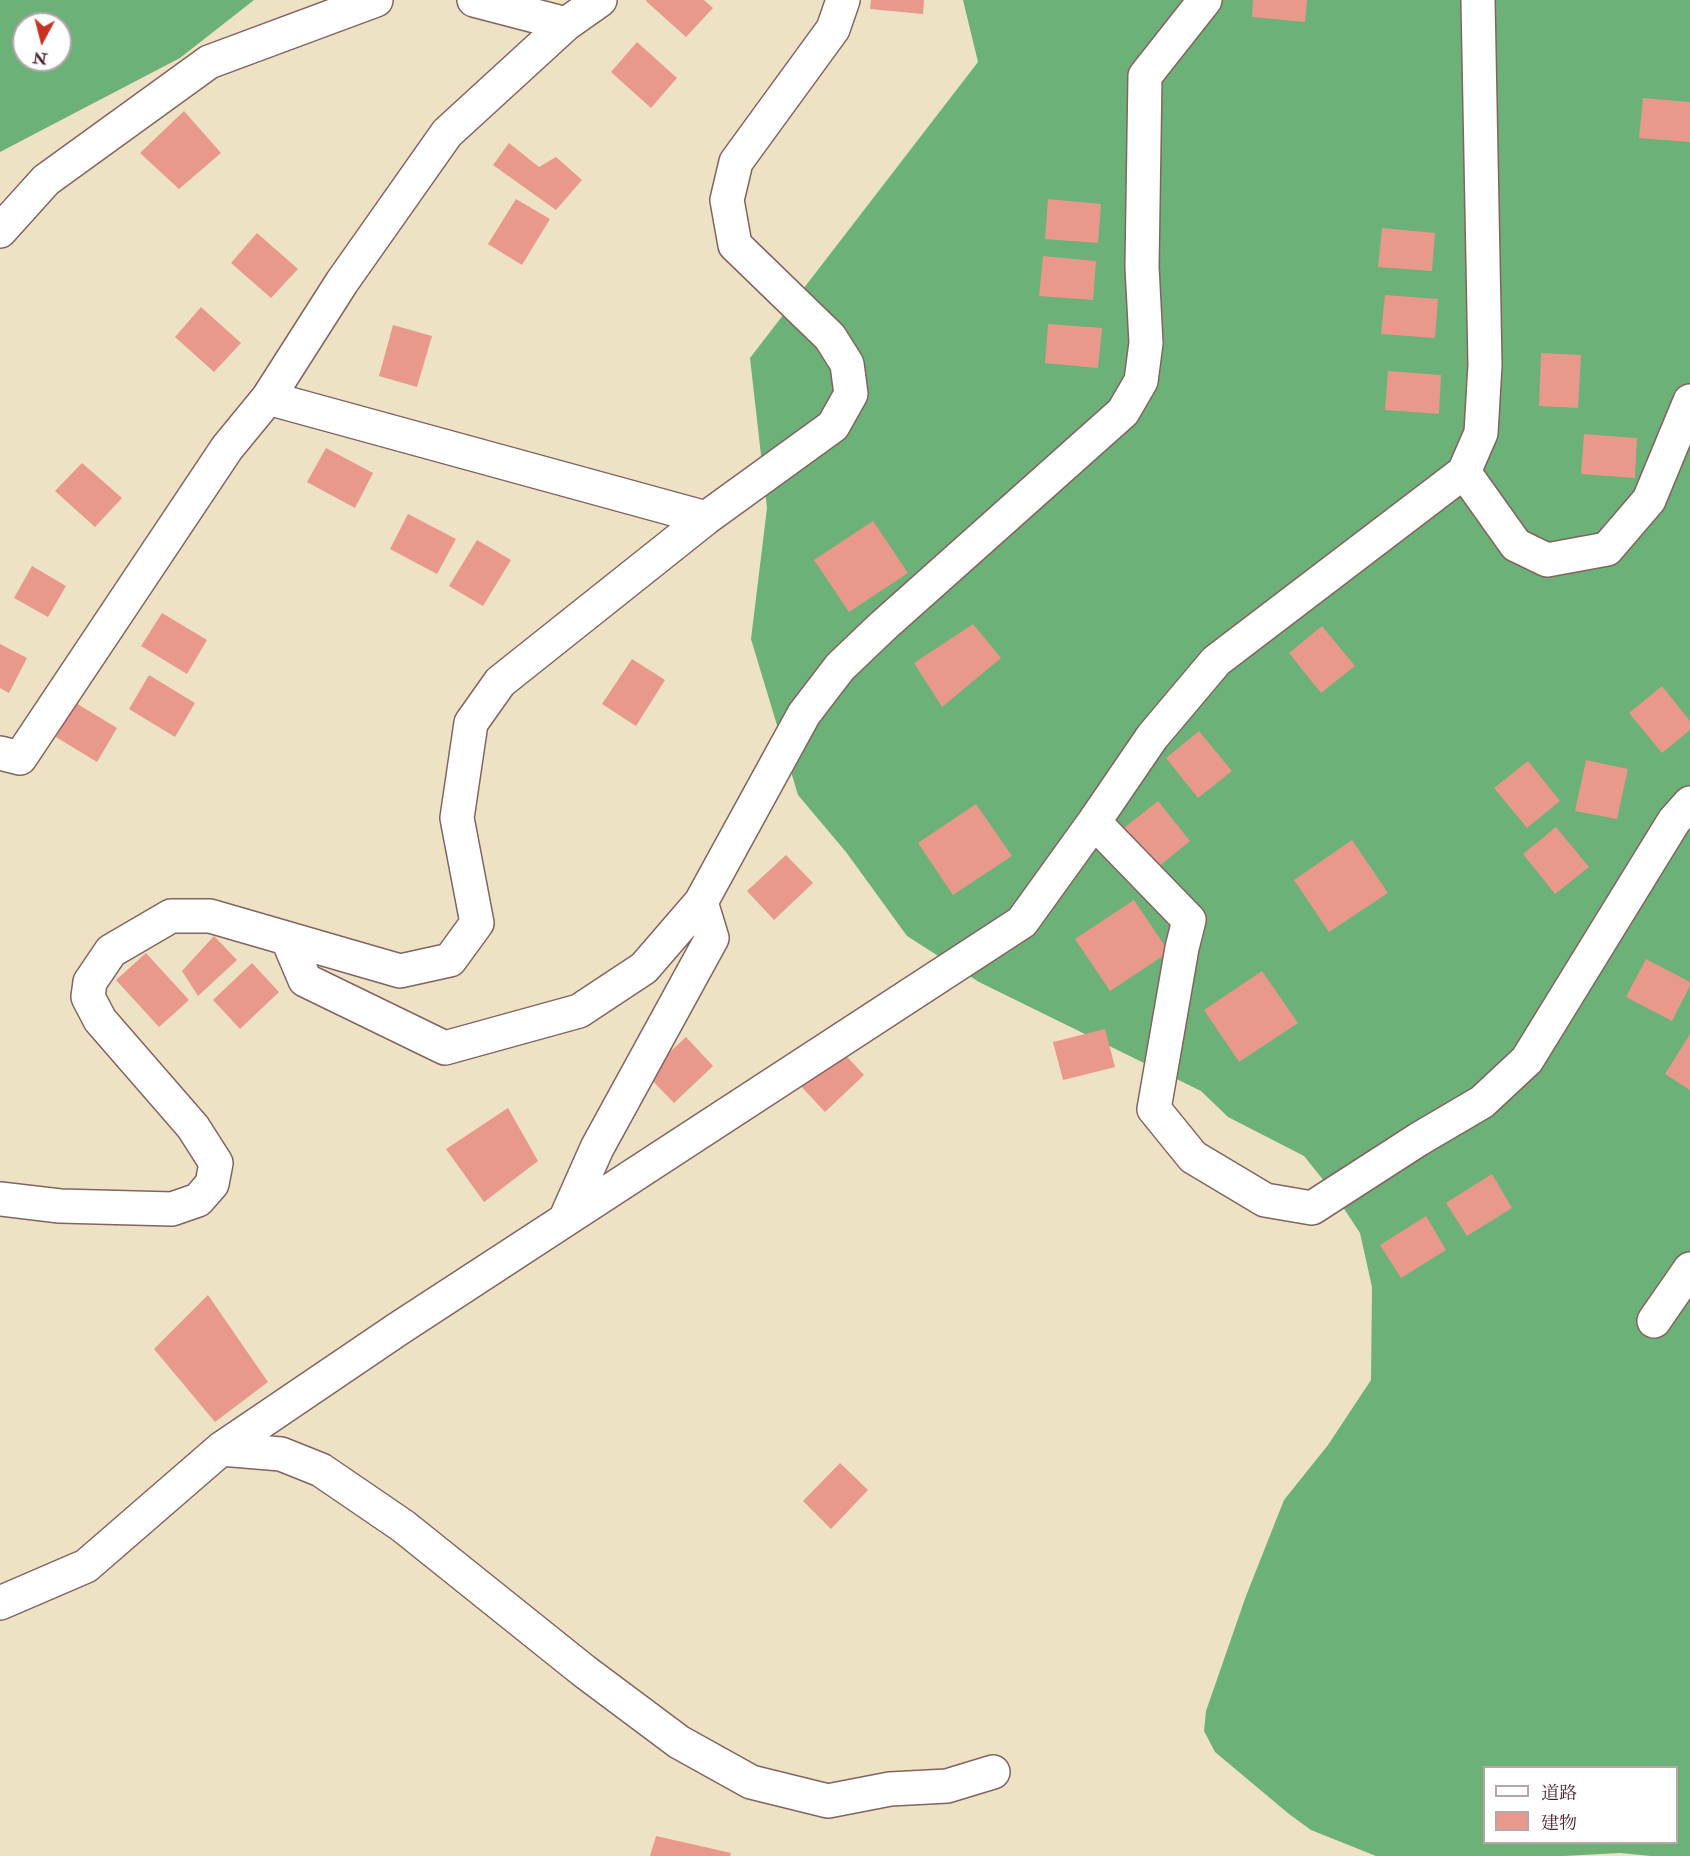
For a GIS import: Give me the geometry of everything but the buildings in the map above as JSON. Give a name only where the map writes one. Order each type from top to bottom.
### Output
[{"type":"street","points":[[0,231],[46,180],[209,62],[376,0]]},
{"type":"street","points":[[474,0],[566,24]]},
{"type":"street","points":[[0,753],[20,758],[227,448],[268,398],[342,282],[447,133],[566,24],[600,0]]},
{"type":"street","points":[[0,1199],[60,1206],[172,1209],[198,1200],[212,1184],[216,1164],[193,1127],[100,1020],[88,997],[90,981],[111,951],[171,916],[210,916],[400,971],[450,960],[477,922],[457,818],[471,723],[500,682],[706,518],[833,426],[851,394],[847,364],[830,337],[735,245],[727,200],[736,162],[833,29],[843,0]]},
{"type":"street","points":[[288,940],[305,980],[445,1048],[579,1011],[644,968],[701,902],[804,714],[840,667],[1123,412],[1141,381],[1146,343],[1142,267],[1145,76],[1205,0]]},
{"type":"street","points":[[0,1603],[86,1566],[220,1449],[398,1329],[1022,922],[1152,737],[1216,661],[1464,472],[1481,433],[1485,366],[1484,212],[1478,0]]},
{"type":"street","points":[[268,398],[706,518]]},
{"type":"street","points":[[1464,472],[1516,545],[1547,560],[1607,549],[1650,500],[1690,401]]},
{"type":"street","points":[[1094,822],[1189,920],[1154,1109],[1193,1157],[1265,1200],[1312,1208],[1419,1139],[1482,1102],[1527,1060],[1674,821],[1690,803]]},
{"type":"street","points":[[565,1220],[597,1148],[712,938],[701,902]]},
{"type":"street","points":[[1654,1321],[1690,1269]]},
{"type":"street","points":[[220,1449],[281,1454],[321,1470],[404,1526],[584,1671],[679,1742],[751,1782],[828,1801],[890,1789],[947,1786],[993,1772]]},
{"type":"green space","points":[[0,0],[254,0],[180,58],[0,152]]},
{"type":"green space","points":[[963,0],[1690,0],[1690,1856],[1620,1853],[1563,1856],[1376,1856],[1311,1830],[1215,1752],[1204,1731],[1206,1711],[1246,1596],[1284,1500],[1328,1445],[1371,1380],[1372,1287],[1360,1233],[1333,1192],[1304,1156],[1228,1117],[1201,1091],[979,982],[907,936],[846,852],[798,795],[751,639],[767,508],[750,358],[978,62]]}]
